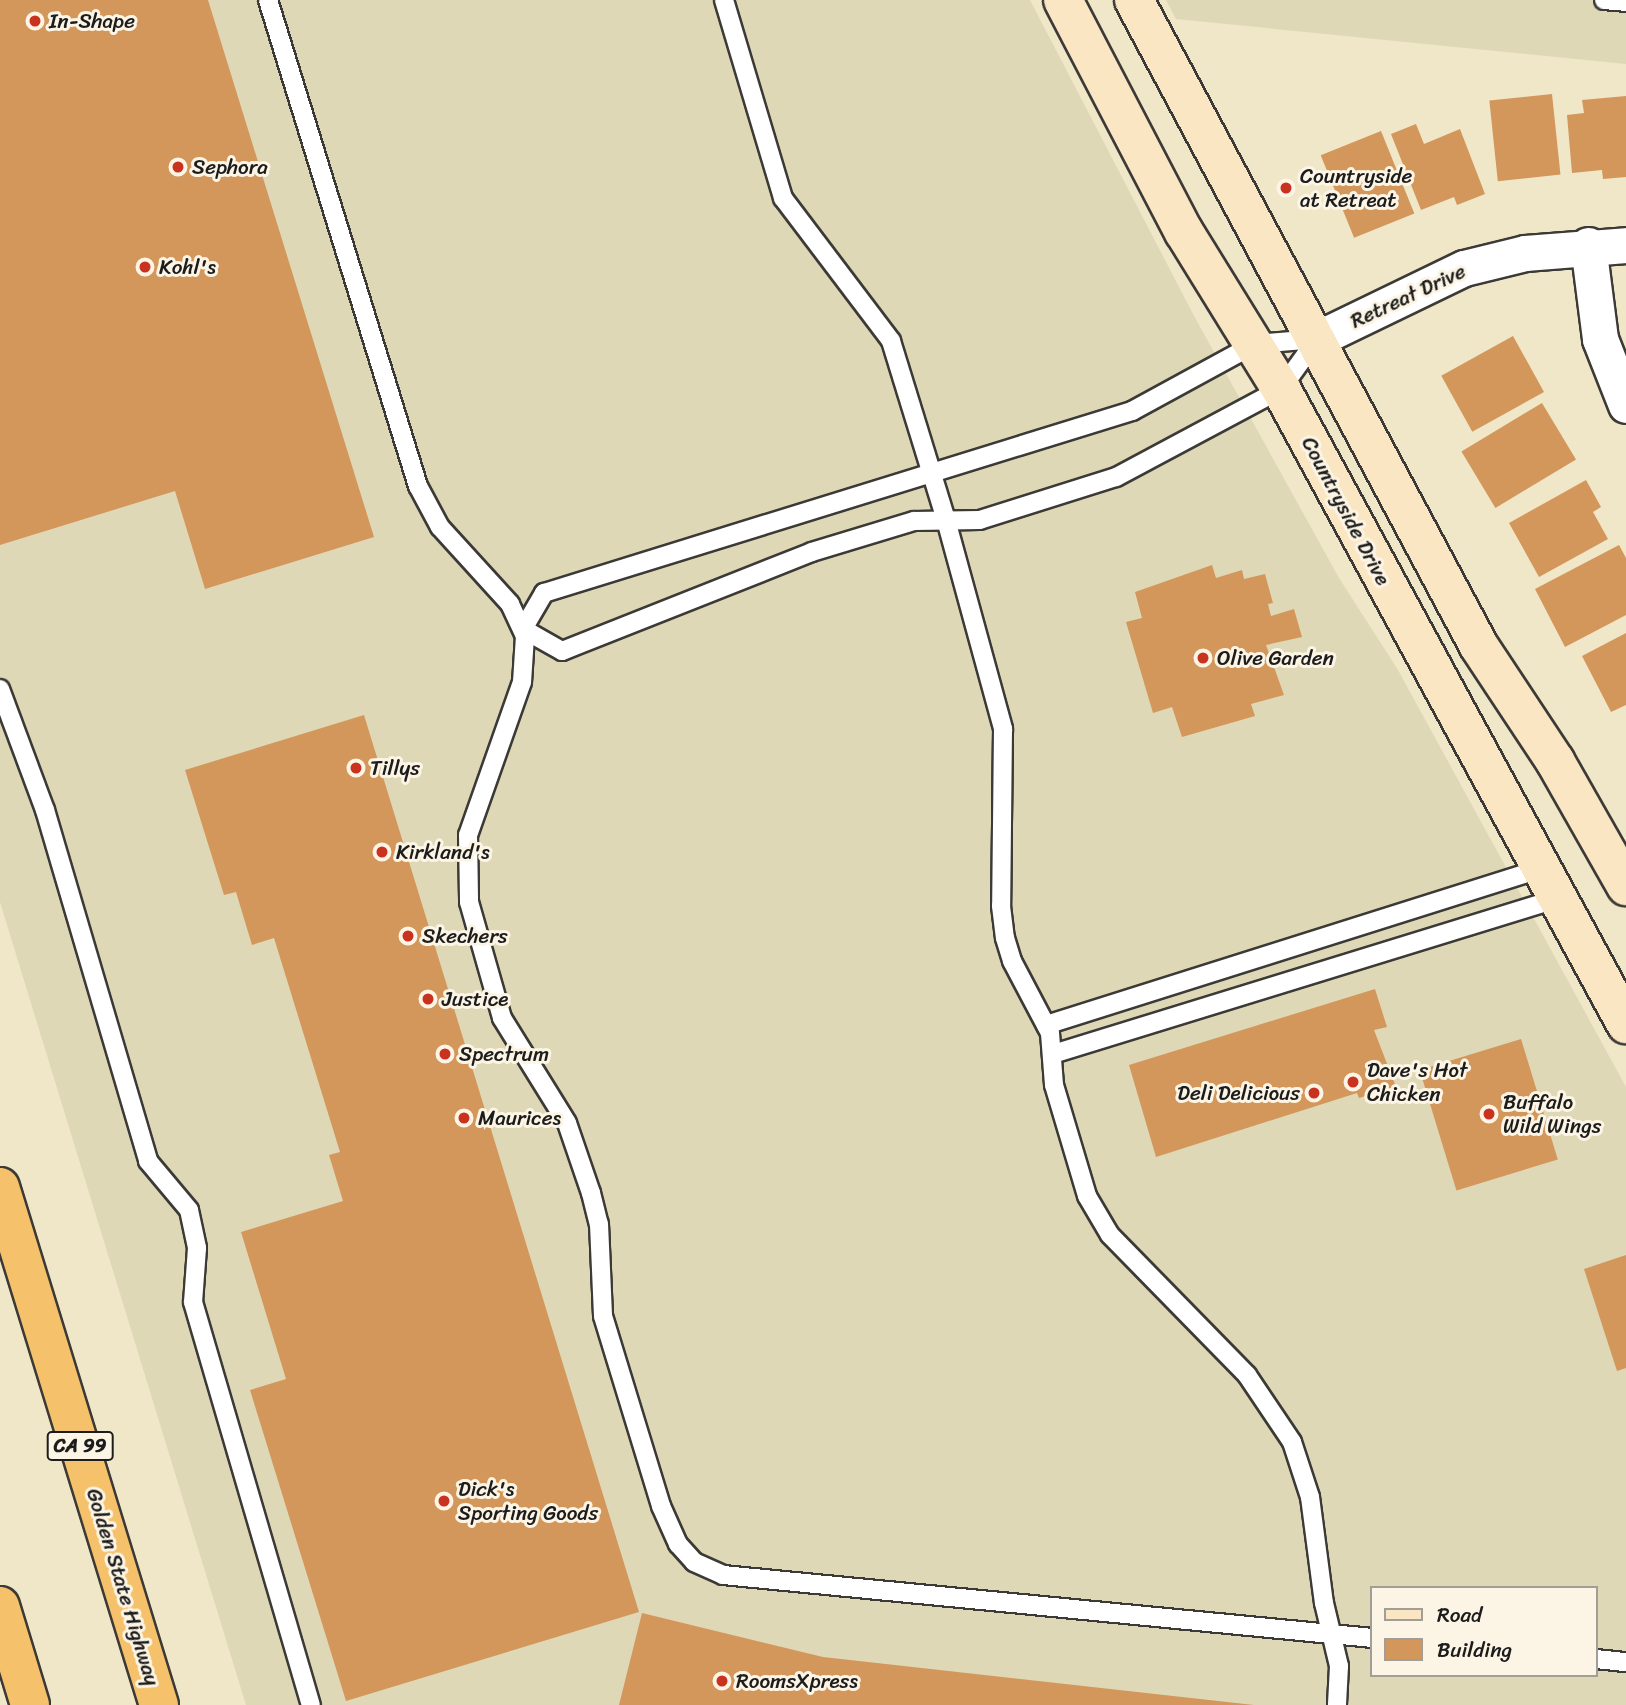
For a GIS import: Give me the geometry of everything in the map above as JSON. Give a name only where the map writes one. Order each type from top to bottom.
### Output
[{"type":"highway","name":"Golden State Highway","points":[[0,1187],[159,1705]]},
{"type":"highway","points":[[0,1606],[30,1705]]},
{"type":"street","name":"Countryside Drive","points":[[1063,0],[1184,232],[1282,390],[1626,1024]]},
{"type":"street","points":[[1134,0],[1479,646],[1555,761],[1626,886]]},
{"type":"street","points":[[1588,245],[1600,340],[1626,405]]},
{"type":"street","name":"Retreat Drive","points":[[1317,340],[1464,268],[1525,253],[1588,245],[1626,245]]},
{"type":"lane","points":[[268,0],[418,486],[440,527],[507,599],[523,629],[524,673],[468,835],[470,902],[502,1018],[567,1123],[591,1193],[599,1224],[601,1310],[661,1506],[683,1551],[694,1562],[723,1575],[1370,1637]]},
{"type":"lane","points":[[724,0],[783,198],[887,334],[932,473],[1004,737],[1003,926],[1012,961],[1046,1026],[1053,1054],[1054,1085],[1081,1177],[1098,1218],[1133,1260],[1247,1375],[1299,1457],[1310,1497],[1331,1634],[1339,1666],[1337,1705]]},
{"type":"lane","points":[[1604,0],[1626,2]]},
{"type":"lane","points":[[523,629],[544,593],[1132,411],[1255,344],[1317,340]]},
{"type":"lane","points":[[523,629],[562,651],[812,552],[914,520],[980,520],[1124,474],[1282,390],[1317,340]]},
{"type":"lane","points":[[0,689],[45,810],[148,1161],[189,1210],[197,1248],[193,1301],[311,1705]]},
{"type":"lane","points":[[1046,1026],[1548,884]]},
{"type":"lane","points":[[1053,1054],[1548,884]]},
{"type":"lane","points":[[1598,1659],[1626,1662]]},
{"type":"shaded area","points":[[0,0],[1030,0],[1193,314],[1339,578],[1398,670],[1626,1087],[1626,1705],[246,1705],[0,902]]},
{"type":"shaded area","points":[[1166,0],[1626,0],[1626,64],[1176,19]]},
{"type":"building","name":"Kohl's","points":[[0,0],[208,0],[374,537],[205,589],[175,491],[0,545]]},
{"type":"building","points":[[1552,94],[1560,175],[1498,181],[1489,101]]},
{"type":"building","points":[[1626,96],[1626,177],[1603,179],[1602,170],[1572,173],[1567,115],[1584,113],[1582,100]]},
{"type":"building","points":[[1416,124],[1424,144],[1460,129],[1485,194],[1457,205],[1454,197],[1421,210],[1391,134]]},
{"type":"building","points":[[1381,131],[1414,214],[1354,238],[1321,155]]},
{"type":"building","points":[[1513,336],[1544,392],[1472,432],[1441,376]]},
{"type":"building","points":[[1542,403],[1576,460],[1495,508],[1461,451]]},
{"type":"building","points":[[1586,480],[1601,507],[1593,512],[1608,539],[1539,577],[1509,523]]},
{"type":"building","points":[[1619,545],[1626,558],[1626,615],[1565,647],[1535,589]]},
{"type":"building","name":"Olive Garden","points":[[1212,565],[1216,578],[1242,570],[1244,579],[1265,574],[1273,603],[1268,604],[1271,616],[1294,609],[1302,637],[1266,645],[1284,695],[1251,704],[1255,716],[1182,737],[1172,707],[1153,713],[1126,622],[1142,618],[1135,592]]},
{"type":"building","points":[[1626,633],[1626,705],[1611,712],[1582,656]]},
{"type":"building","points":[[364,715],[639,1612],[346,1701],[250,1390],[286,1379],[241,1232],[343,1201],[329,1155],[340,1152],[274,938],[252,945],[236,892],[224,895],[185,770]]},
{"type":"building","points":[[1375,989],[1387,1027],[1374,1030],[1396,1087],[1359,1098],[1357,1093],[1156,1157],[1129,1065]]},
{"type":"building","name":"Buffalo Wild Wings","points":[[1521,1039],[1558,1159],[1456,1190],[1420,1070]]},
{"type":"building","points":[[1626,1255],[1626,1368],[1617,1371],[1584,1269]]},
{"type":"building","points":[[642,1613],[823,1657],[1254,1705],[619,1705]]},
{"type":"place","name":"In-Shape","points":[[35,21]]},
{"type":"place","name":"Sephora","points":[[178,167]]},
{"type":"place","name":"Countryside at Retreat","points":[[1286,188]]},
{"type":"place","name":"Kohl's","points":[[145,267]]},
{"type":"place","name":"Olive Garden","points":[[1203,658]]},
{"type":"place","name":"Tillys","points":[[356,768]]},
{"type":"place","name":"Kirkland's","points":[[382,852]]},
{"type":"place","name":"Skechers","points":[[408,936]]},
{"type":"place","name":"Justice","points":[[428,999]]},
{"type":"place","name":"Spectrum","points":[[445,1054]]},
{"type":"place","name":"Dave's Hot Chicken","points":[[1353,1082]]},
{"type":"place","name":"Deli Delicious","points":[[1314,1093]]},
{"type":"place","name":"Buffalo Wild Wings","points":[[1489,1114]]},
{"type":"place","name":"Maurices","points":[[464,1118]]},
{"type":"place","name":"Dick's Sporting Goods","points":[[444,1501]]},
{"type":"place","name":"RoomsXpress","points":[[722,1681]]}]
